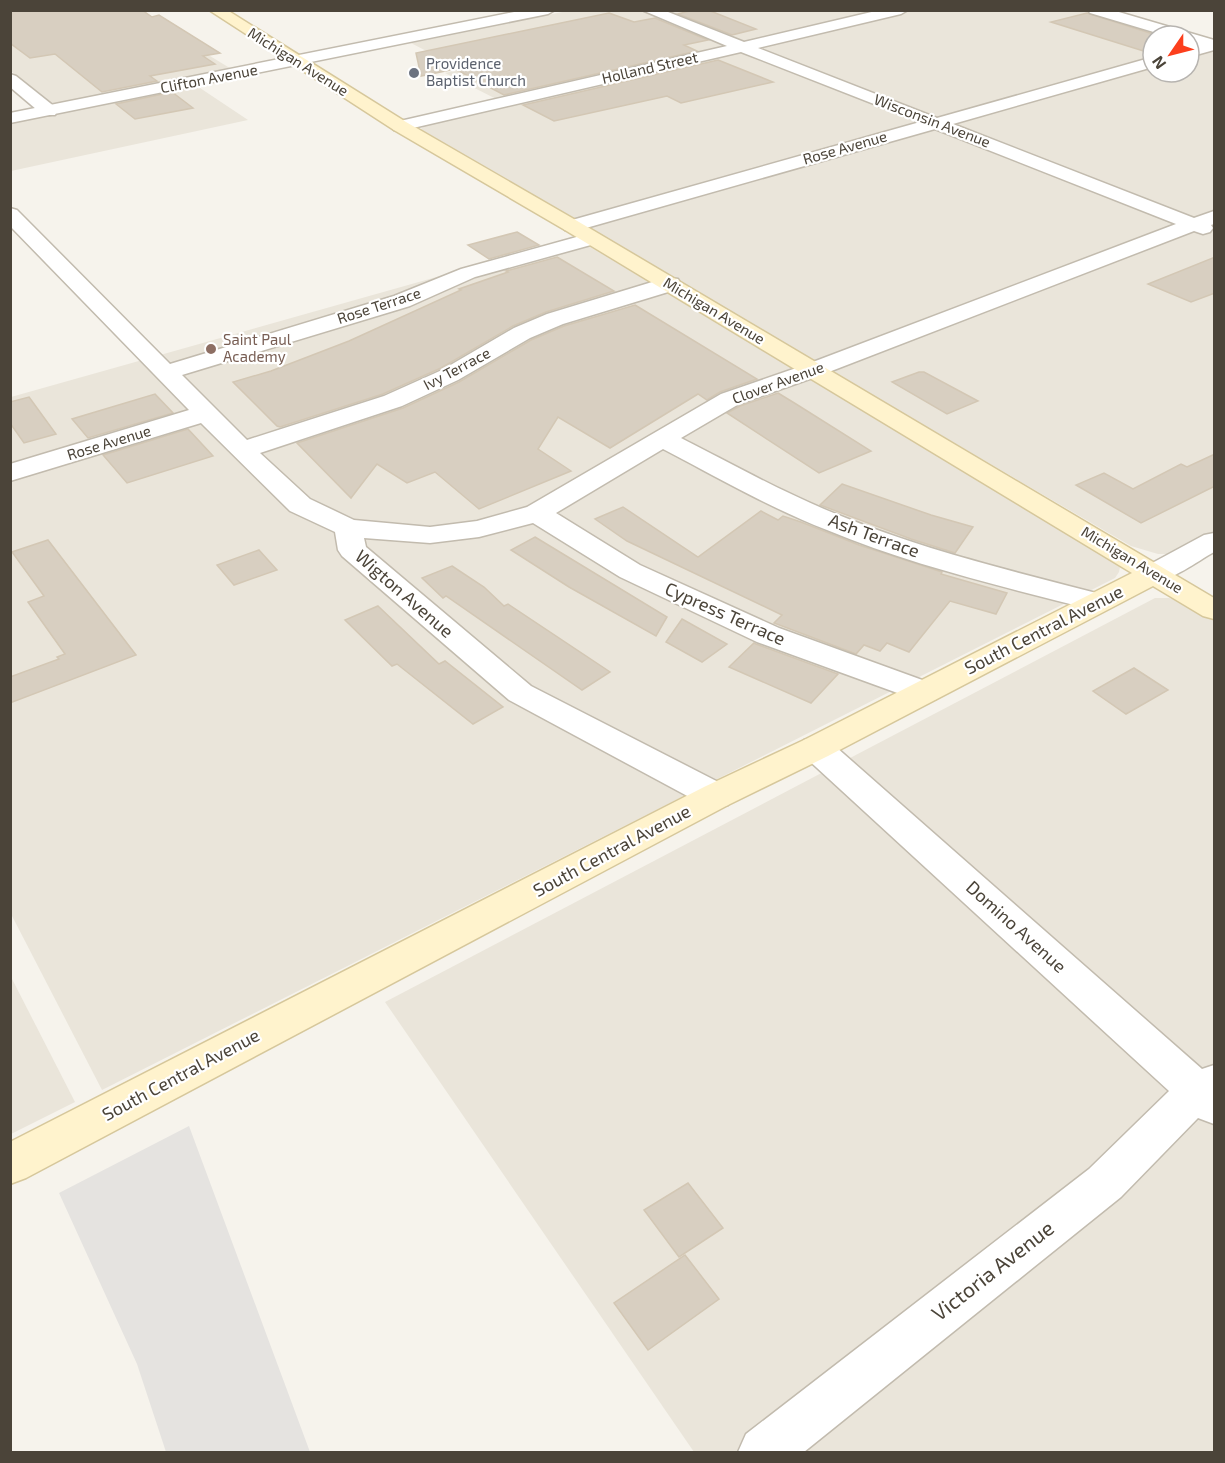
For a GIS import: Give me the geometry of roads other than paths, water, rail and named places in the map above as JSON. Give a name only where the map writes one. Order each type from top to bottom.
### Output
[{"type":"main road","name":"Michigan Avenue","points":[[216,10],[400,126],[572,226],[1215,610]]},
{"type":"main road","name":"South Central Avenue","points":[[10,1164],[716,796],[816,748],[1154,573]]},
{"type":"street","name":"Clifton Avenue","points":[[10,118],[548,10]]},
{"type":"street","name":"Wisconsin Avenue","points":[[649,10],[1215,233]]},
{"type":"street","name":"Holland Street","points":[[400,126],[901,10]]},
{"type":"street","points":[[1095,10],[1142,24]]},
{"type":"street","name":"Rose Avenue","points":[[572,226],[1141,65]]},
{"type":"street","points":[[10,79],[49,111]]},
{"type":"street","name":"Wigton Avenue","points":[[10,214],[242,450],[300,505],[348,528],[352,550],[520,693],[716,796]]},
{"type":"street","name":"Clover Avenue","points":[[348,528],[430,536],[479,529],[537,513],[730,399],[813,370],[1215,217]]},
{"type":"street","name":"Rose Terrace","points":[[167,372],[402,301],[468,273],[591,238]]},
{"type":"street","name":"Ivy Terrace","points":[[242,450],[393,401],[450,375],[522,333],[555,319],[670,285]]},
{"type":"street","name":"Rose Avenue","points":[[10,473],[207,413]]},
{"type":"street","name":"Ash Terrace","points":[[663,439],[788,503],[860,534],[957,564],[1098,602]]},
{"type":"street","name":"Cypress Terrace","points":[[537,513],[630,572],[757,630],[925,692]]},
{"type":"street","name":"South Central Avenue","points":[[1154,573],[1215,541]]},
{"type":"street","name":"Domino Avenue","points":[[816,748],[1209,1093]]},
{"type":"street","name":"Victoria Avenue","points":[[764,1452],[1105,1183],[1209,1093]]},
{"type":"place","name":"Providence Baptist Church","points":[[414,73]]},
{"type":"place","name":"Saint Paul Academy","points":[[211,349]]}]
